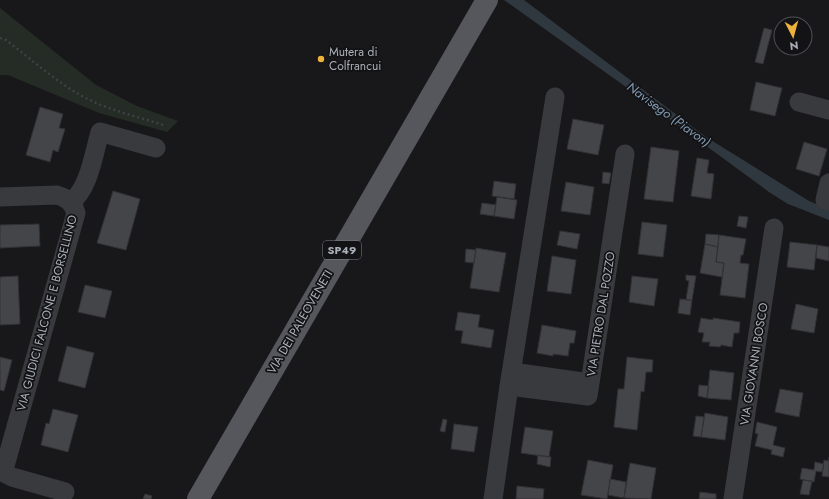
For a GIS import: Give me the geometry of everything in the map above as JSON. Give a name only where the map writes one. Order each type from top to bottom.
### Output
[{"type":"main road","name":"VIA DEI PALEOVENETI","points":[[198,499],[487,0]]},
{"type":"street","points":[[494,499],[511,379],[556,97]]},
{"type":"street","points":[[799,102],[829,110]]},
{"type":"street","points":[[71,202],[77,197],[85,184],[100,132],[156,148]]},
{"type":"street","name":"VIA PIETRO DAL POZZO","points":[[511,379],[589,389],[625,154]]},
{"type":"street","points":[[829,183],[825,200],[829,201]]},
{"type":"street","name":"VIA GIUDICI FALCONE E BORSELLINO","points":[[0,197],[57,195],[65,197],[71,202],[76,213],[5,466],[0,471],[0,484]]},
{"type":"street","name":"VIA GIOVANNI BOSCO","points":[[733,499],[774,228]]},
{"type":"street","points":[[0,471],[12,477],[64,492]]},
{"type":"path","points":[[0,38],[6,40],[67,87],[83,97],[108,108],[163,125],[162,128]]},
{"type":"shaded area","points":[[0,8],[96,85],[137,106],[178,121],[167,132],[99,113],[8,75],[0,75]]},
{"type":"water","name":"Navisego (Piavon)","points":[[504,0],[524,0],[706,137],[809,201],[829,209],[829,220],[788,204],[769,192]]},
{"type":"building","points":[[764,28],[772,30],[763,64],[755,62]]},
{"type":"building","points":[[756,82],[782,88],[775,116],[750,110]]},
{"type":"building","points":[[40,107],[63,114],[59,128],[65,129],[58,152],[53,150],[50,162],[26,155]]},
{"type":"building","points":[[573,119],[604,125],[598,155],[567,149]]},
{"type":"building","points":[[804,142],[827,149],[819,176],[796,169]]},
{"type":"building","points":[[651,147],[679,151],[673,202],[644,199]]},
{"type":"building","points":[[697,158],[709,160],[707,173],[714,174],[711,199],[691,196]]},
{"type":"building","points":[[603,172],[611,173],[609,184],[602,183]]},
{"type":"building","points":[[494,181],[516,184],[514,199],[492,196]]},
{"type":"building","points":[[566,182],[594,187],[590,215],[561,211]]},
{"type":"building","points":[[113,191],[140,199],[126,250],[97,243]]},
{"type":"building","points":[[497,197],[517,200],[514,219],[494,216]]},
{"type":"building","points":[[482,203],[496,205],[494,216],[480,214]]},
{"type":"building","points":[[739,216],[748,217],[746,228],[737,226]]},
{"type":"building","points":[[642,222],[667,225],[663,257],[638,254]]},
{"type":"building","points":[[39,224],[40,246],[0,248],[0,225]]},
{"type":"building","points":[[560,231],[580,234],[577,249],[557,245]]},
{"type":"building","points":[[706,234],[719,235],[718,247],[705,244]]},
{"type":"building","points":[[719,235],[746,239],[740,263],[749,264],[745,298],[720,295],[724,263],[716,262]]},
{"type":"building","points":[[790,242],[817,245],[814,270],[787,267]]},
{"type":"building","points":[[705,244],[718,247],[716,262],[724,263],[722,277],[700,273]]},
{"type":"building","points":[[817,245],[829,247],[829,261],[816,258]]},
{"type":"building","points":[[476,248],[506,253],[499,292],[470,288]]},
{"type":"building","points":[[466,249],[476,250],[474,263],[465,262]]},
{"type":"building","points":[[552,256],[576,260],[571,294],[547,291]]},
{"type":"building","points":[[686,275],[696,276],[692,300],[686,300],[689,281],[686,280]]},
{"type":"building","points":[[18,276],[20,324],[0,325],[0,277]]},
{"type":"building","points":[[632,276],[658,279],[654,306],[629,302]]},
{"type":"building","points":[[85,285],[112,291],[105,318],[78,312]]},
{"type":"building","points":[[680,299],[692,300],[690,315],[678,313]]},
{"type":"building","points":[[796,304],[818,309],[814,333],[791,329]]},
{"type":"building","points":[[458,312],[480,315],[478,327],[494,330],[491,348],[461,343],[463,331],[455,330]]},
{"type":"building","points":[[701,318],[713,320],[713,318],[740,322],[739,333],[734,333],[732,347],[721,345],[720,347],[709,346],[710,342],[702,342],[704,333],[698,332]]},
{"type":"building","points":[[542,325],[576,331],[574,343],[570,343],[568,356],[553,354],[553,356],[537,353]]},
{"type":"building","points":[[67,346],[94,353],[85,388],[58,381]]},
{"type":"building","points":[[0,357],[12,360],[4,391],[0,390]]},
{"type":"building","points":[[627,357],[653,360],[652,372],[646,372],[644,392],[641,391],[637,430],[614,427],[618,389],[624,389]]},
{"type":"building","points":[[710,370],[734,373],[731,400],[707,398]]},
{"type":"building","points":[[699,385],[709,386],[707,398],[698,396]]},
{"type":"building","points":[[780,389],[803,393],[799,417],[775,412]]},
{"type":"building","points":[[53,409],[78,415],[68,452],[41,445],[46,423],[49,424]]},
{"type":"building","points":[[705,413],[728,417],[725,440],[701,437]]},
{"type":"building","points":[[696,416],[704,417],[701,437],[693,436]]},
{"type":"building","points":[[443,419],[447,420],[445,432],[440,431]]},
{"type":"building","points":[[757,422],[777,427],[773,445],[785,448],[783,457],[771,454],[772,450],[755,446],[758,434],[755,433]]},
{"type":"building","points":[[454,424],[478,427],[474,452],[451,449]]},
{"type":"building","points":[[525,427],[553,431],[549,457],[521,453]]},
{"type":"building","points":[[538,455],[551,457],[550,467],[537,464]]},
{"type":"building","points":[[829,457],[829,477],[822,476],[824,460],[828,461]]},
{"type":"building","points":[[588,460],[613,465],[607,499],[581,495]]},
{"type":"building","points":[[815,462],[824,464],[822,472],[816,471],[814,482],[800,479],[802,468],[814,470]]},
{"type":"building","points":[[630,463],[656,468],[651,499],[624,498]]},
{"type":"building","points":[[610,479],[626,482],[624,498],[608,495]]},
{"type":"building","points":[[803,480],[812,481],[809,495],[800,494]]},
{"type":"building","points":[[517,486],[544,489],[543,499],[516,499]]},
{"type":"building","points":[[700,492],[716,494],[716,499],[699,499]]},
{"type":"building","points":[[145,494],[152,496],[151,499],[143,499]]},
{"type":"place","name":"Mutera di Colfrancui","points":[[321,59]]}]
